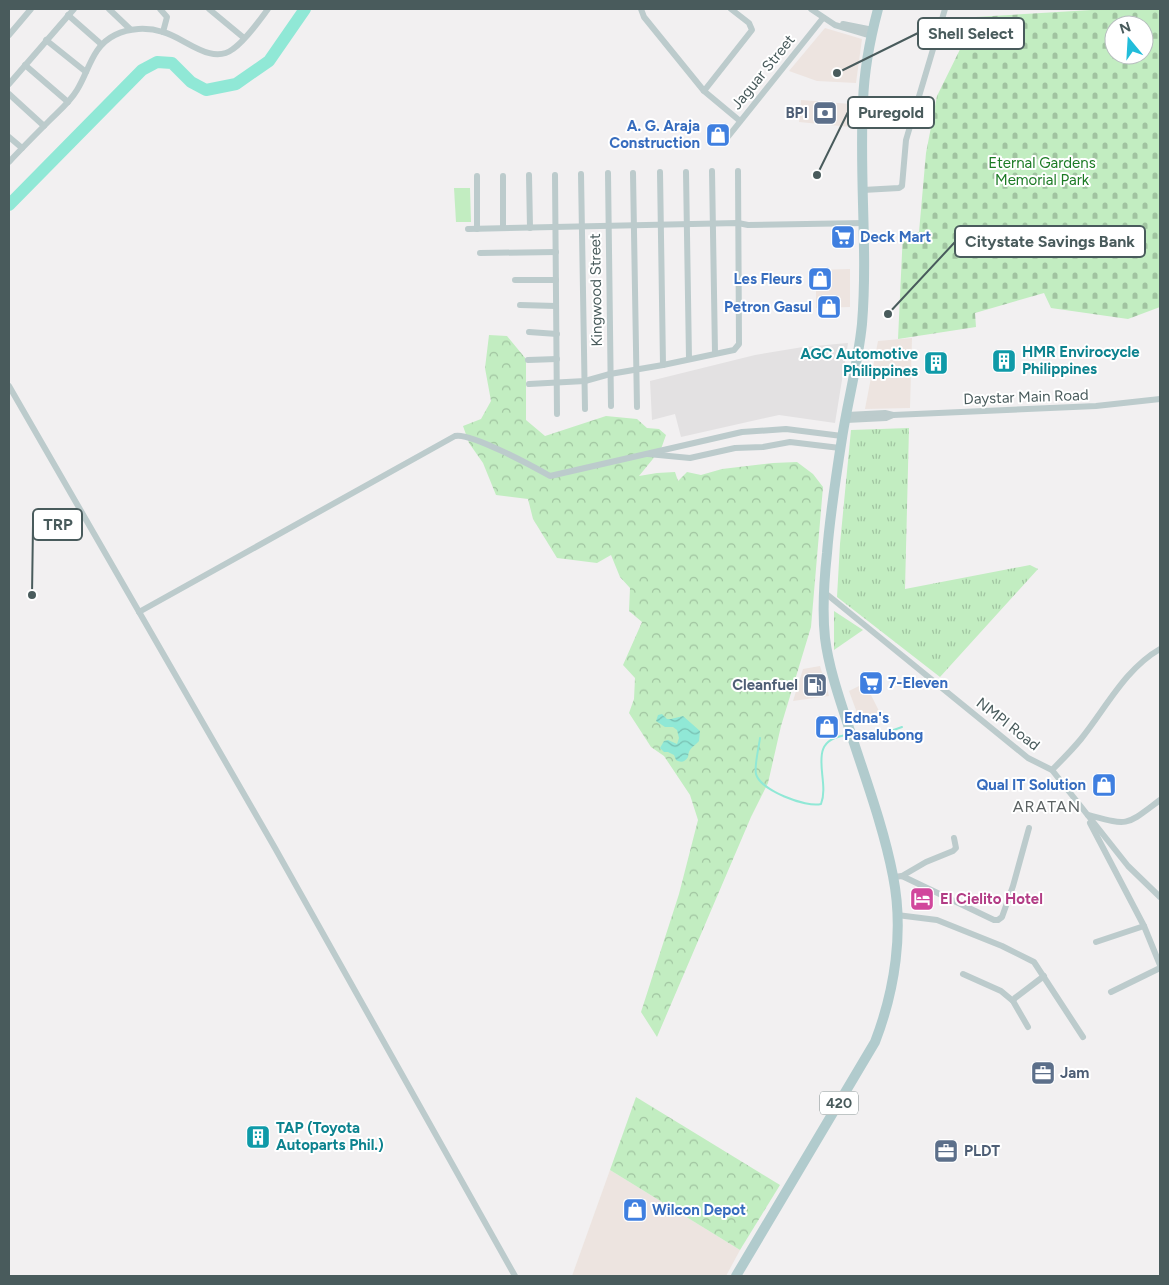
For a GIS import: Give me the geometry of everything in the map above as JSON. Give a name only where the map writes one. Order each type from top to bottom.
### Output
[{"type":"main road","name":"420","points":[[736,1276],[875,1042],[886,1011],[894,971],[898,877],[884,840],[847,722],[825,638],[824,592],[830,524],[840,448],[855,376],[862,320],[865,264],[863,100],[866,64],[878,9]]},
{"type":"street","points":[[9,35],[31,9]]},
{"type":"street","points":[[9,84],[74,9]]},
{"type":"street","points":[[109,9],[130,29]]},
{"type":"street","points":[[160,9],[167,17],[163,32]]},
{"type":"street","points":[[209,9],[244,38]]},
{"type":"street","points":[[641,9],[644,17],[704,91],[740,121]]},
{"type":"street","points":[[704,91],[752,30],[749,23],[731,9]]},
{"type":"street","points":[[811,9],[826,20],[873,33]]},
{"type":"street","points":[[863,190],[899,188],[902,186],[906,140],[945,9]]},
{"type":"street","points":[[9,162],[78,90],[100,44],[113,36],[130,29],[163,32],[201,50],[223,53],[233,50],[264,10]]},
{"type":"street","points":[[68,16],[100,44]]},
{"type":"street","name":"Jaguar Street","points":[[723,143],[826,20]]},
{"type":"street","points":[[46,40],[86,72]]},
{"type":"street","points":[[25,65],[68,102]]},
{"type":"street","points":[[9,94],[44,126]]},
{"type":"street","points":[[9,137],[22,148]]},
{"type":"street","points":[[712,171],[714,353]]},
{"type":"street","points":[[528,384],[585,381],[610,374],[734,350],[739,344],[738,171]]},
{"type":"street","points":[[660,172],[664,365]]},
{"type":"street","points":[[686,172],[689,359]]},
{"type":"street","name":"Kingwood Street","points":[[608,173],[611,406]]},
{"type":"street","points":[[634,173],[637,407]]},
{"type":"street","points":[[582,174],[585,409]]},
{"type":"street","points":[[530,175],[530,228]]},
{"type":"street","points":[[555,175],[557,414]]},
{"type":"street","points":[[477,176],[477,229]]},
{"type":"street","points":[[503,176],[503,228]]},
{"type":"street","points":[[468,229],[738,223],[748,225],[864,223]]},
{"type":"street","points":[[480,253],[556,252]]},
{"type":"street","points":[[515,280],[556,280]]},
{"type":"street","points":[[520,305],[556,306]]},
{"type":"street","points":[[529,332],[557,334]]},
{"type":"street","points":[[528,360],[557,359]]},
{"type":"street","points":[[9,386],[275,848],[515,1276]]},
{"type":"street","name":"Daystar Main Road","points":[[846,417],[885,413],[893,415],[1096,406],[1160,398]]},
{"type":"street","points":[[139,612],[455,436],[465,437],[510,455],[550,476],[742,432],[786,429],[842,436]]},
{"type":"street","points":[[641,454],[690,458],[735,448],[762,448],[790,442],[840,448]]},
{"type":"street","name":"NMPI Road","points":[[824,592],[1028,758],[1052,770]]},
{"type":"street","points":[[1160,649],[1143,661],[1132,672],[1082,738],[1052,770],[1128,866],[1160,897]]},
{"type":"street","points":[[1086,814],[1126,823],[1160,800]]},
{"type":"street","points":[[1086,814],[1144,926],[1160,966],[1111,992]]},
{"type":"street","points":[[898,877],[994,920],[998,920],[1002,917],[1013,886],[1028,828]]},
{"type":"street","points":[[898,877],[953,851],[956,848],[954,838]]},
{"type":"street","points":[[897,914],[937,920],[1002,946],[1034,962],[1083,1037]]},
{"type":"street","points":[[1096,942],[1144,926]]},
{"type":"street","points":[[963,974],[1001,991],[1013,1001],[1028,1027]]},
{"type":"street","points":[[1013,1001],[1044,976]]},
{"type":"shaded area","points":[[825,28],[862,39],[856,83],[817,81],[789,71]]},
{"type":"shaded area","name":"BPI","points":[[801,100],[851,104],[850,127],[799,122]]},
{"type":"shaded area","points":[[850,269],[850,307],[816,308],[816,270]]},
{"type":"shaded area","points":[[912,338],[910,408],[865,409],[878,341]]},
{"type":"shaded area","points":[[848,343],[835,423],[779,415],[681,437],[675,414],[652,420],[650,381],[755,355],[803,347]]},
{"type":"shaded area","points":[[820,666],[829,696],[793,701],[803,669]]},
{"type":"shaded area","points":[[865,683],[880,713],[860,721],[849,691]]},
{"type":"shaded area","name":"Wilcon Depot","points":[[610,1170],[740,1250],[726,1276],[572,1276]]},
{"type":"green space","name":"Eternal Gardens Memorial Park","points":[[1108,9],[1160,9],[1160,307],[1128,319],[1051,308],[1044,293],[975,313],[976,327],[898,339],[903,232],[919,232],[926,153],[937,96],[976,17]]},
{"type":"green space","points":[[454,188],[470,188],[471,222],[456,222]]},
{"type":"green space","points":[[489,335],[507,336],[526,359],[526,420],[545,436],[606,416],[637,419],[647,428],[659,429],[666,435],[661,449],[639,476],[675,472],[678,481],[687,472],[701,475],[722,469],[797,462],[813,474],[823,487],[811,627],[781,726],[768,783],[751,817],[657,1037],[641,1012],[679,894],[698,820],[690,795],[664,756],[651,747],[629,713],[634,699],[635,678],[623,665],[642,622],[629,611],[630,588],[620,577],[611,555],[597,563],[557,558],[533,519],[528,499],[496,495],[483,463],[469,443],[463,426],[481,419],[491,401],[485,368]]},
{"type":"green space","points":[[909,428],[905,589],[1030,565],[1038,569],[940,677],[837,597],[851,430]]},
{"type":"green space","points":[[834,611],[863,630],[834,650]]},
{"type":"green space","points":[[636,1097],[780,1185],[740,1250],[610,1170]]},
{"type":"water","points":[[662,714],[667,719],[683,716],[700,731],[699,741],[690,749],[688,757],[683,762],[676,760],[674,755],[664,752],[660,748],[664,741],[668,740],[677,744],[679,738],[677,730],[673,727],[665,727],[656,721],[658,715]]},
{"type":"waterway","points":[[9,205],[142,70],[157,62],[172,63],[191,82],[206,90],[236,84],[269,61],[305,9]]},
{"type":"waterway","points":[[854,735],[888,732],[902,727]]},
{"type":"waterway","points":[[760,738],[756,761],[756,774],[759,780],[774,792],[814,805],[821,804],[823,794],[822,752],[826,744],[834,738],[847,735]]},
{"type":"place","name":"Shell Select","points":[[837,73]]},
{"type":"place","name":"BPI","points":[[825,113]]},
{"type":"place","name":"A. G. Araja Construction","points":[[718,135]]},
{"type":"place","name":"Puregold","points":[[817,175]]},
{"type":"place","name":"Deck Mart","points":[[843,237]]},
{"type":"place","name":"Les Fleurs","points":[[820,279]]},
{"type":"place","name":"Petron Gasul","points":[[829,307]]},
{"type":"place","name":"Citystate Savings Bank","points":[[888,314]]},
{"type":"place","name":"HMR Envirocycle Philippines","points":[[1004,361]]},
{"type":"place","name":"AGC Automotive Philippines","points":[[936,363]]},
{"type":"place","name":"TRP","points":[[32,595]]},
{"type":"place","name":"7-Eleven","points":[[871,683]]},
{"type":"place","name":"Cleanfuel","points":[[815,685]]},
{"type":"place","name":"Edna's Pasalubong","points":[[827,727]]},
{"type":"place","name":"Qual IT Solution","points":[[1104,785]]},
{"type":"place","name":"El Cielito Hotel","points":[[922,899]]},
{"type":"place","name":"Jam","points":[[1043,1073]]},
{"type":"place","name":"TAP (Toyota Autoparts Phil.)","points":[[258,1137]]},
{"type":"place","name":"PLDT","points":[[946,1151]]},
{"type":"place","name":"Wilcon Depot","points":[[635,1210]]},
{"type":"district","name":"ARATAN","points":[[1047,806]]}]
